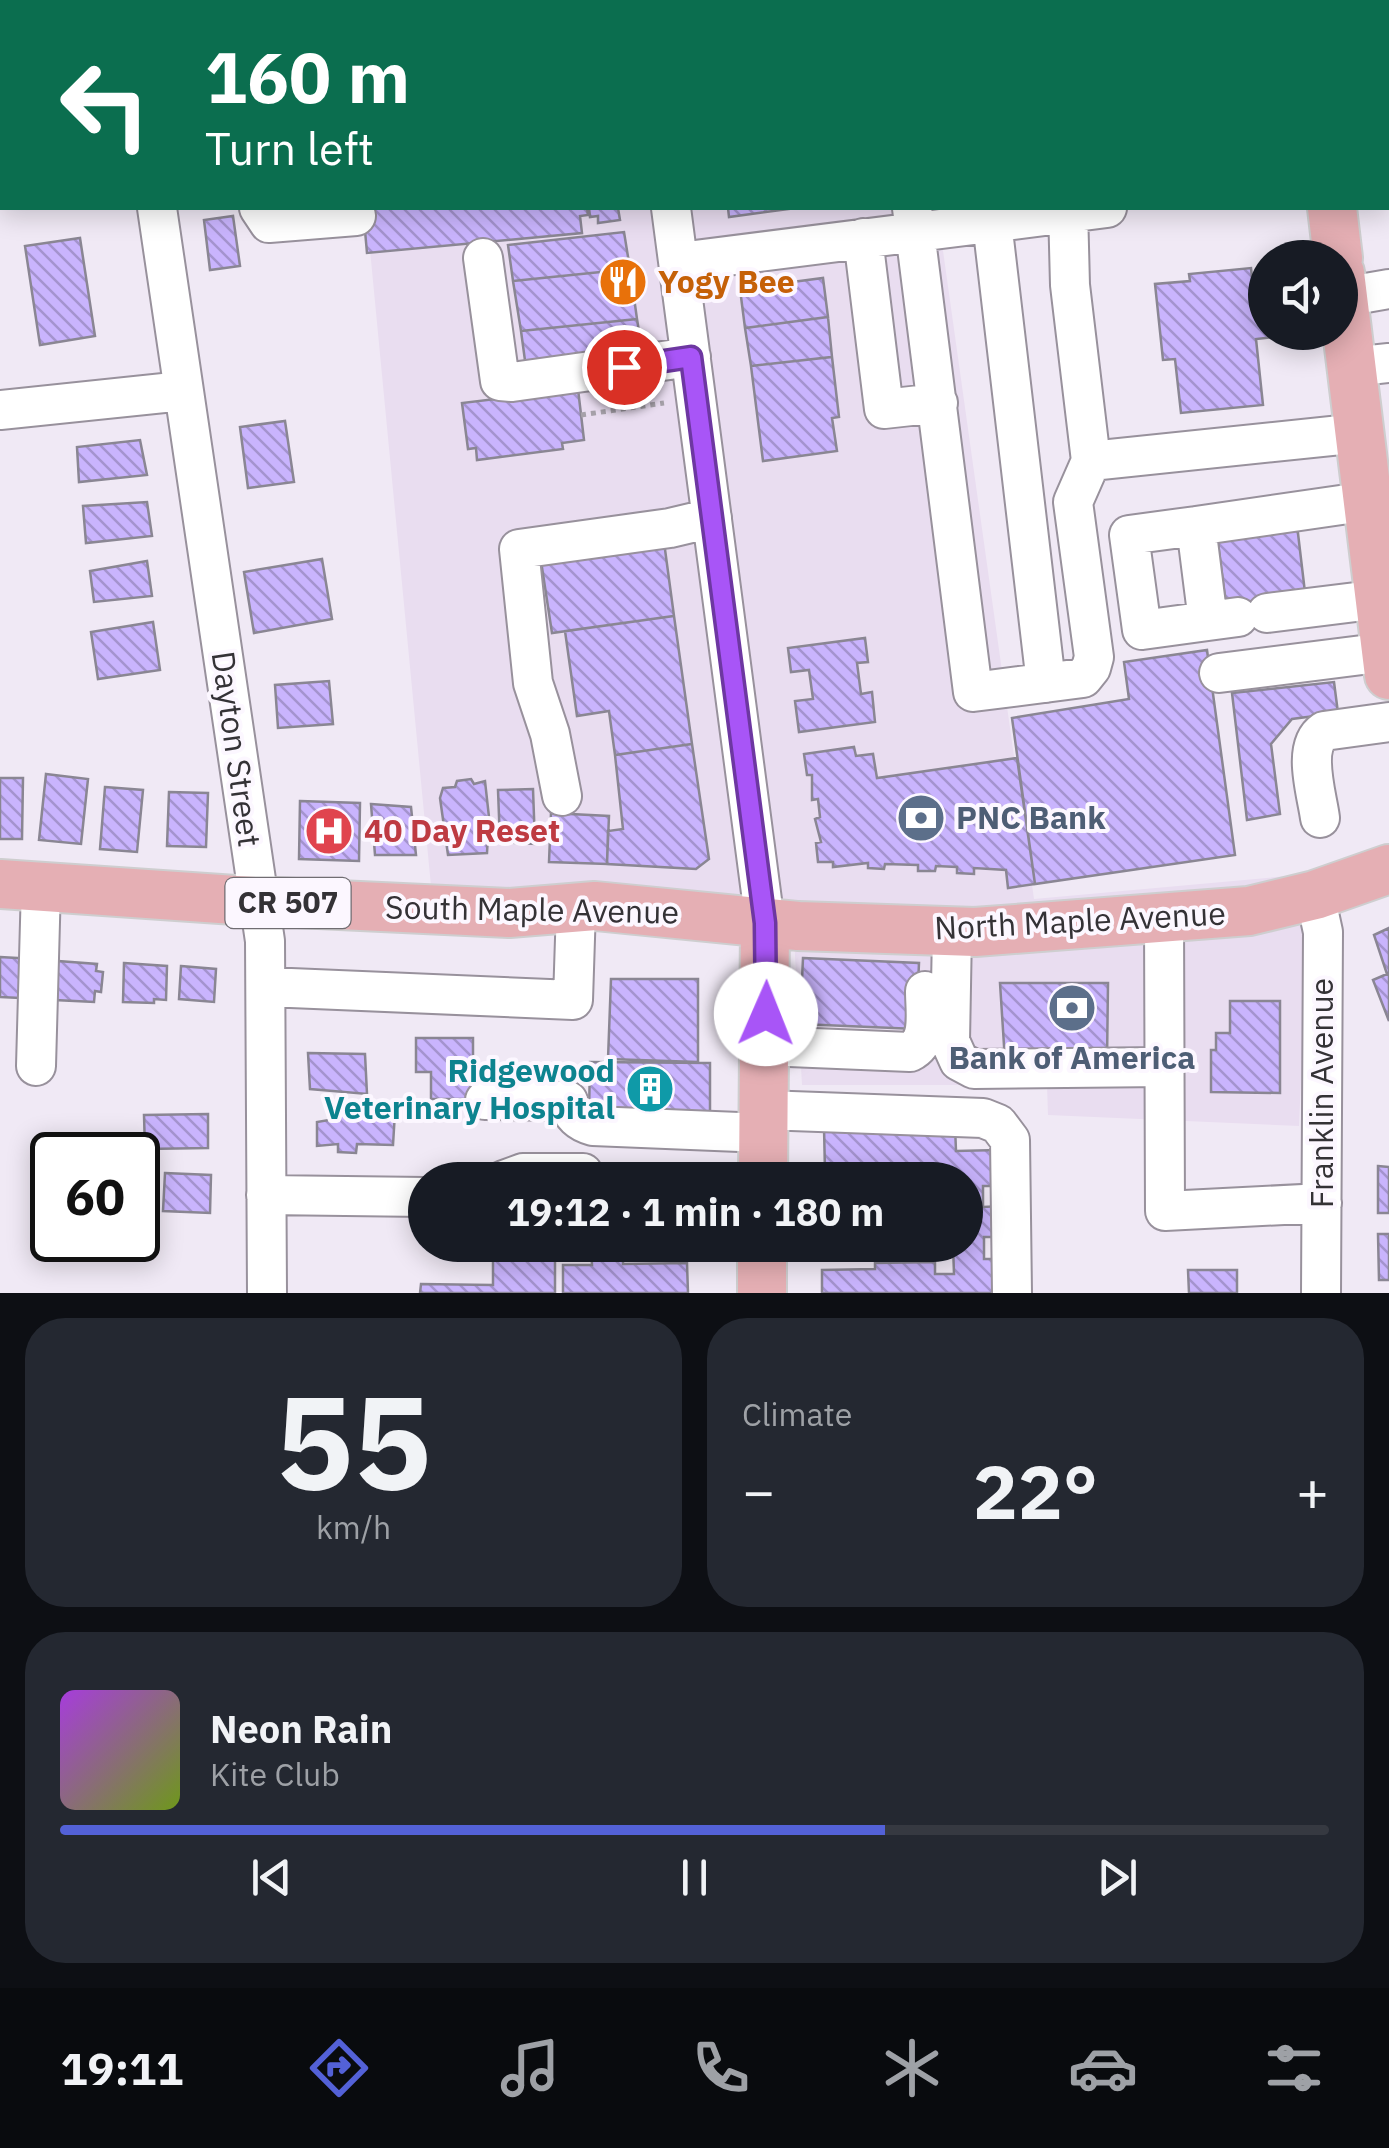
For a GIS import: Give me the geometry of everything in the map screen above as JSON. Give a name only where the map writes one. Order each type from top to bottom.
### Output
[{"type":"main road","points":[[1332,210],[1336,240]]},
{"type":"main road","points":[[1358,329],[1370,365],[1360,433],[1379,500],[1380,600],[1388,663]]},
{"type":"main road","name":"North Maple Avenue","points":[[765,923],[939,932],[1027,930],[1249,911],[1389,869]]},
{"type":"main road","name":"South Maple Avenue","points":[[21,885],[260,902],[509,912],[630,909],[765,923]]},
{"type":"main road","points":[[763,1162],[765,923]]},
{"type":"main road","points":[[762,1262],[762,1293]]},
{"type":"street","name":"Dayton Street","points":[[157,210],[260,902],[267,987],[267,1293]]},
{"type":"street","points":[[260,210],[270,223],[356,216]]},
{"type":"street","points":[[671,210],[765,923]]},
{"type":"street","points":[[678,262],[863,238],[914,219],[992,222],[1068,210],[1070,285],[1091,462],[1073,502],[1094,657],[1091,668],[1064,681],[973,692],[914,219]]},
{"type":"street","points":[[992,222],[1064,681]]},
{"type":"street","points":[[863,238],[884,409],[938,403]]},
{"type":"street","points":[[484,258],[500,380],[512,382],[691,357]]},
{"type":"street","points":[[1358,280],[1389,288]]},
{"type":"street","points":[[0,410],[182,391]]},
{"type":"street","points":[[1091,462],[1360,433]]},
{"type":"street","points":[[1379,500],[1130,535],[1142,630],[1380,600]]},
{"type":"street","points":[[562,796],[550,734],[533,682],[519,550],[712,518]]},
{"type":"street","points":[[1196,526],[1238,617]]},
{"type":"street","points":[[1219,673],[1388,663]]},
{"type":"street","points":[[1320,818],[1312,751],[1317,736],[1324,731],[1389,722]]},
{"type":"street","points":[[21,885],[36,1066]]},
{"type":"street","name":"Franklin Avenue","points":[[1315,894],[1323,932],[1322,1293]]},
{"type":"street","points":[[267,987],[572,1000],[576,908]]},
{"type":"street","points":[[1164,917],[1165,1210],[1322,1203]]},
{"type":"street","points":[[939,932],[950,1041],[959,1061],[974,1070],[1164,1067]]},
{"type":"street","points":[[765,1046],[910,1052],[917,1049],[924,1038],[939,932]]},
{"type":"street","points":[[486,1100],[568,1102],[574,1116],[593,1126],[983,1118],[998,1124],[1010,1140],[1012,1293]]},
{"type":"street","points":[[266,1196],[408,1198]]},
{"type":"path","points":[[581,415],[667,403]]},
{"type":"shaded area","points":[[366,210],[937,210],[1034,899],[1310,874],[1299,1126],[1048,1115],[1047,1085],[802,1085],[793,918],[431,886]]},
{"type":"building","points":[[363,210],[587,210],[588,215],[580,216],[582,233],[367,253]]},
{"type":"building","points":[[589,210],[618,210],[620,220],[598,223],[598,216],[590,217]]},
{"type":"building","points":[[728,210],[781,210],[729,217]]},
{"type":"building","points":[[233,216],[240,266],[210,270],[204,220]]},
{"type":"building","points":[[624,232],[630,269],[513,281],[508,245]]},
{"type":"building","points":[[80,238],[95,336],[40,345],[25,246]]},
{"type":"building","points":[[1248,268],[1248,350],[1257,350],[1263,405],[1181,413],[1175,359],[1163,360],[1155,284],[1190,281],[1189,274]]},
{"type":"building","points":[[630,269],[637,319],[521,331],[513,281]]},
{"type":"building","points":[[823,278],[828,317],[745,328],[740,289]]},
{"type":"building","points":[[828,317],[832,357],[751,366],[745,328]]},
{"type":"building","points":[[637,319],[643,357],[526,368],[521,331]]},
{"type":"building","points":[[832,357],[839,417],[832,418],[837,451],[763,461],[751,366]]},
{"type":"building","points":[[578,389],[584,440],[562,443],[563,449],[477,460],[476,448],[468,449],[462,403]]},
{"type":"building","points":[[285,421],[294,482],[248,488],[240,427]]},
{"type":"building","points":[[140,440],[147,475],[79,482],[77,447]]},
{"type":"building","points":[[147,502],[152,536],[86,543],[83,506]]},
{"type":"building","points":[[1297,525],[1306,601],[1227,612],[1217,535]]},
{"type":"building","points":[[664,542],[674,616],[552,633],[541,561]]},
{"type":"building","points":[[322,559],[332,619],[254,633],[244,572]]},
{"type":"building","points":[[147,561],[152,596],[94,602],[90,571]]},
{"type":"building","points":[[674,616],[692,744],[615,755],[609,711],[577,716],[565,631]]},
{"type":"building","points":[[153,622],[160,670],[98,679],[91,632]]},
{"type":"building","points":[[865,638],[868,662],[857,663],[861,694],[872,692],[875,722],[799,732],[795,701],[813,699],[809,670],[791,672],[788,648]]},
{"type":"building","points":[[1207,650],[1235,855],[1035,884],[1012,718],[1129,699],[1124,662]]},
{"type":"building","points":[[329,681],[333,724],[278,728],[275,685]]},
{"type":"building","points":[[1334,682],[1338,713],[1292,719],[1271,744],[1280,814],[1247,820],[1232,693]]},
{"type":"building","points":[[692,744],[709,859],[696,869],[607,864],[608,831],[623,829],[615,755]]},
{"type":"building","name":"PNC Bank","points":[[854,747],[856,756],[873,754],[877,778],[1017,758],[1035,884],[1008,888],[1006,870],[974,868],[974,874],[957,873],[957,867],[936,866],[935,871],[918,871],[918,865],[885,864],[884,869],[868,868],[868,863],[833,867],[833,862],[818,862],[818,799],[812,800],[812,775],[807,775],[804,754]]},
{"type":"building","points":[[46,774],[88,779],[81,844],[39,840]]},
{"type":"building","points":[[0,778],[23,778],[22,839],[0,839]]},
{"type":"building","points":[[471,779],[474,784],[485,781],[487,853],[448,855],[440,798],[443,788]]},
{"type":"building","points":[[105,787],[143,790],[137,852],[100,849]]},
{"type":"building","points":[[533,789],[535,844],[500,842],[498,790]]},
{"type":"building","points":[[169,792],[208,793],[206,847],[167,846]]},
{"type":"building","name":"40 Day Reset","points":[[300,801],[360,803],[359,861],[299,859]]},
{"type":"building","points":[[371,804],[411,807],[416,855],[375,855]]},
{"type":"building","points":[[551,813],[609,816],[607,864],[549,862]]},
{"type":"building","points":[[1389,928],[1389,1021],[1373,980],[1387,974],[1374,935]]},
{"type":"building","points":[[0,957],[34,959],[20,998],[0,997]]},
{"type":"building","points":[[803,958],[919,963],[916,1029],[800,1024]]},
{"type":"building","points":[[58,961],[97,964],[96,971],[103,972],[101,992],[95,991],[94,1002],[55,1000]]},
{"type":"building","points":[[124,963],[167,966],[166,1000],[123,1002]]},
{"type":"building","points":[[181,966],[216,969],[214,1002],[179,999]]},
{"type":"building","points":[[611,979],[698,979],[698,1062],[608,1059]]},
{"type":"building","points":[[1000,983],[1108,983],[1107,1062],[1005,1061]]},
{"type":"building","points":[[1230,1001],[1280,1001],[1280,1093],[1211,1092],[1211,1050],[1216,1050],[1216,1033],[1230,1033]]},
{"type":"building","points":[[416,1038],[473,1038],[473,1099],[431,1099],[431,1072],[416,1072]]},
{"type":"building","points":[[308,1053],[365,1054],[367,1094],[310,1089]]},
{"type":"building","name":"Ridgewood Veterinary Hospital","points":[[590,1062],[710,1063],[710,1117],[589,1116]]},
{"type":"building","points":[[336,1110],[395,1112],[393,1145],[357,1144],[356,1153],[338,1152],[338,1144],[317,1146],[317,1122],[335,1119]]},
{"type":"building","points":[[208,1114],[208,1148],[160,1149],[160,1132],[144,1132],[144,1115]]},
{"type":"building","points":[[955,1126],[956,1151],[998,1150],[999,1186],[983,1186],[983,1162],[825,1162],[824,1127]]},
{"type":"building","points":[[1378,1166],[1389,1167],[1389,1213],[1378,1213]]},
{"type":"building","points":[[165,1173],[211,1175],[210,1213],[163,1211]]},
{"type":"building","points":[[1003,1206],[1003,1237],[984,1237],[984,1259],[998,1259],[999,1293],[822,1293],[822,1270],[875,1269],[875,1263],[935,1262],[935,1274],[954,1274],[954,1262],[983,1262],[983,1207]]},
{"type":"building","points":[[1378,1234],[1389,1234],[1389,1280],[1379,1280]]},
{"type":"building","points":[[493,1262],[555,1262],[555,1293],[420,1293],[421,1284],[493,1285]]},
{"type":"building","points":[[592,1262],[687,1263],[688,1293],[563,1293],[563,1265]]},
{"type":"building","points":[[1188,1270],[1237,1270],[1237,1293],[1189,1293]]},
{"type":"place","name":"Yogy Bee","points":[[623,282]]},
{"type":"place","name":"PNC Bank","points":[[921,818]]},
{"type":"place","name":"40 Day Reset","points":[[329,831]]},
{"type":"place","name":"Bank of America","points":[[1072,1008]]},
{"type":"place","name":"Ridgewood Veterinary Hospital","points":[[650,1089]]},
{"type":"route","points":[[624,367],[691,357],[765,923],[766,1014]]}]
